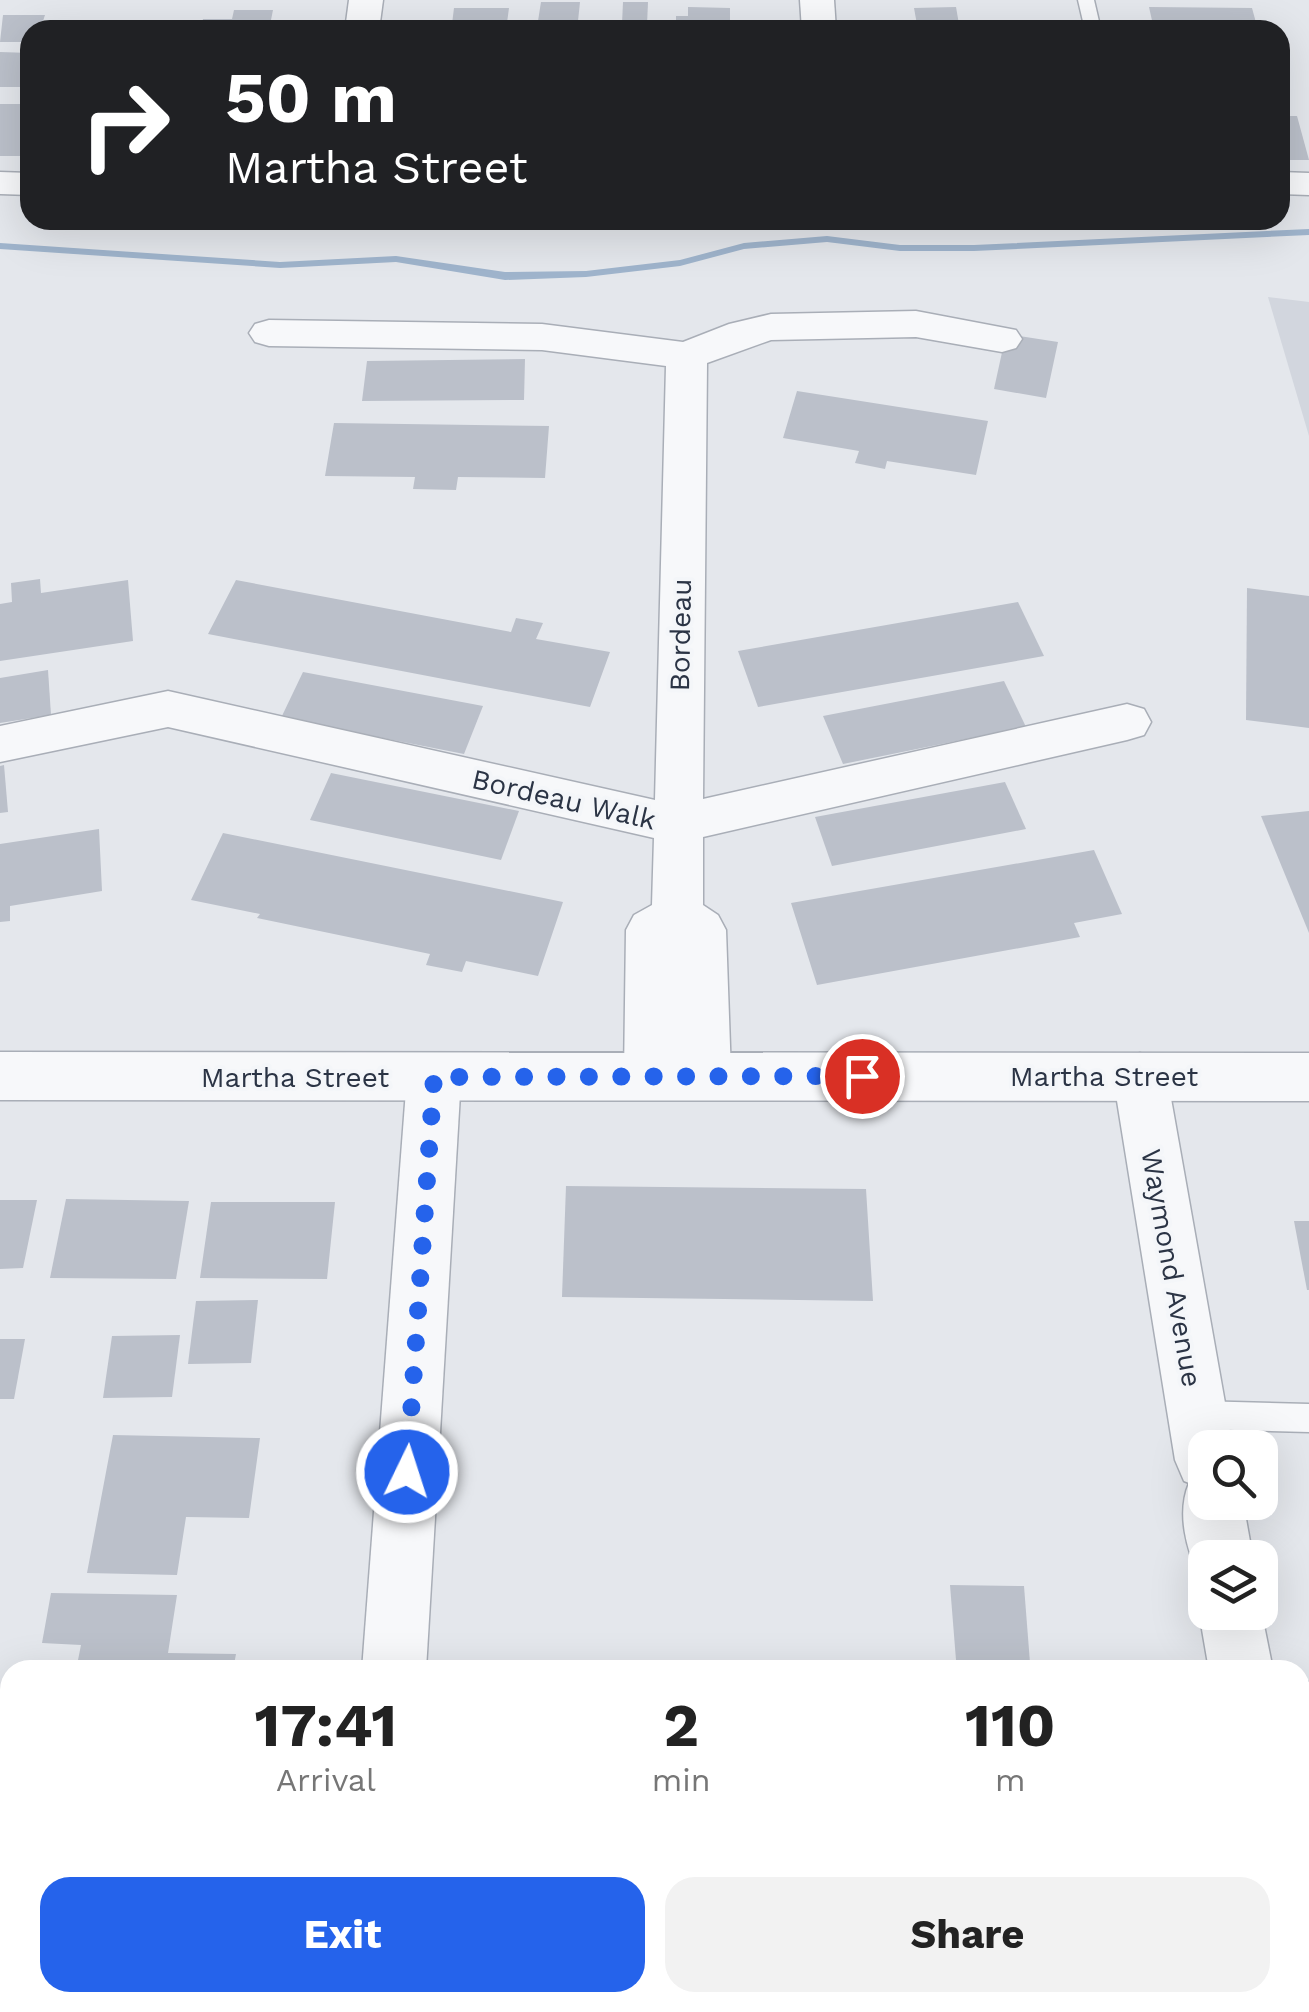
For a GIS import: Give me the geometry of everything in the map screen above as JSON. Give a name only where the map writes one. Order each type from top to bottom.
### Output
[{"type":"street","points":[[269,333],[542,337],[687,356],[744,333],[811,324],[916,324],[1002,339]]},
{"type":"street","name":"Bordeau","points":[[678,1076],[700,930],[677,915],[687,356]]},
{"type":"street","name":"Bordeau Walk","points":[[0,744],[168,709],[676,824],[1127,722]]},
{"type":"street","name":"Martha Street","points":[[0,1076],[1309,1077]]},
{"type":"street","name":"Waymond Avenue","points":[[1140,1076],[1200,1430]]},
{"type":"street","points":[[395,1660],[434,1077]]},
{"type":"street","points":[[1234,1630],[1239,1660]]},
{"type":"lane","points":[[1241,1430],[1309,1418]]},
{"type":"shaded area","points":[[1268,297],[1309,302],[1309,436]]},
{"type":"building","points":[[541,2],[580,2],[578,20],[538,20]]},
{"type":"building","points":[[623,2],[648,2],[647,20],[622,20]]},
{"type":"building","points":[[688,7],[730,8],[730,20],[676,20],[676,16],[688,16]]},
{"type":"building","points":[[956,7],[958,20],[916,20],[914,8]]},
{"type":"building","points":[[1149,7],[1252,8],[1255,20],[1152,20]]},
{"type":"building","points":[[454,8],[509,8],[507,20],[452,20]]},
{"type":"building","points":[[234,10],[273,10],[271,20],[203,20],[232,19]]},
{"type":"building","points":[[3,15],[45,15],[43,20],[20,20],[20,42],[0,42]]},
{"type":"building","points":[[0,52],[20,53],[20,87],[0,87]]},
{"type":"building","points":[[0,104],[20,104],[20,156],[0,156]]},
{"type":"building","points":[[1290,116],[1297,116],[1309,160],[1290,160]]},
{"type":"building","points":[[1006,334],[1058,342],[1046,398],[994,389]]},
{"type":"building","points":[[525,359],[524,400],[362,401],[367,361]]},
{"type":"building","points":[[797,391],[988,421],[976,475],[887,461],[885,469],[855,463],[859,451],[783,438]]},
{"type":"building","points":[[334,423],[549,426],[545,478],[458,477],[456,490],[413,489],[415,477],[325,476]]},
{"type":"building","points":[[40,579],[41,593],[128,580],[133,641],[0,661],[0,604],[12,602],[11,583]]},
{"type":"building","points":[[236,580],[511,632],[516,618],[543,623],[536,639],[610,652],[590,707],[208,634]]},
{"type":"building","points":[[1247,588],[1309,596],[1309,728],[1246,720]]},
{"type":"building","points":[[1018,602],[1044,656],[758,707],[738,651]]},
{"type":"building","points":[[48,670],[51,715],[0,723],[0,678]]},
{"type":"building","points":[[303,672],[483,706],[464,754],[281,718]]},
{"type":"building","points":[[1004,681],[1026,727],[843,764],[823,716]]},
{"type":"building","points":[[4,765],[8,812],[0,813],[0,766]]},
{"type":"building","points":[[331,773],[519,811],[501,860],[310,820]]},
{"type":"building","points":[[1005,782],[1026,829],[832,866],[815,817]]},
{"type":"building","points":[[1309,811],[1309,933],[1261,816]]},
{"type":"building","points":[[99,829],[102,891],[10,906],[10,921],[0,922],[0,844]]},
{"type":"building","points":[[223,833],[563,902],[538,976],[466,961],[462,972],[426,965],[430,954],[257,918],[260,914],[191,900]]},
{"type":"building","points":[[1094,850],[1122,914],[1074,923],[1080,937],[817,985],[791,903]]},
{"type":"building","points":[[566,1186],[866,1189],[873,1301],[562,1297]]},
{"type":"building","points":[[66,1199],[189,1201],[176,1279],[50,1278]]},
{"type":"building","points":[[0,1200],[37,1200],[23,1268],[0,1269]]},
{"type":"building","points":[[211,1202],[335,1202],[327,1279],[200,1278]]},
{"type":"building","points":[[1294,1221],[1309,1221],[1309,1290],[1307,1290]]},
{"type":"building","points":[[258,1300],[251,1363],[188,1364],[196,1301]]},
{"type":"building","points":[[180,1335],[172,1397],[103,1398],[112,1336]]},
{"type":"building","points":[[0,1339],[25,1339],[14,1399],[0,1399]]},
{"type":"building","points":[[113,1435],[260,1438],[249,1518],[186,1517],[177,1575],[87,1573]]},
{"type":"building","points":[[950,1585],[1024,1586],[1030,1660],[956,1660]]},
{"type":"building","points":[[51,1593],[177,1595],[168,1653],[236,1654],[235,1660],[78,1660],[81,1645],[42,1643]]},
{"type":"waterway","points":[[0,246],[280,265],[396,259],[505,276],[586,274],[680,263],[744,246],[827,239],[900,248],[974,248],[1309,232]]},
{"type":"route","points":[[407,1472],[434,1077],[862,1076]]}]
